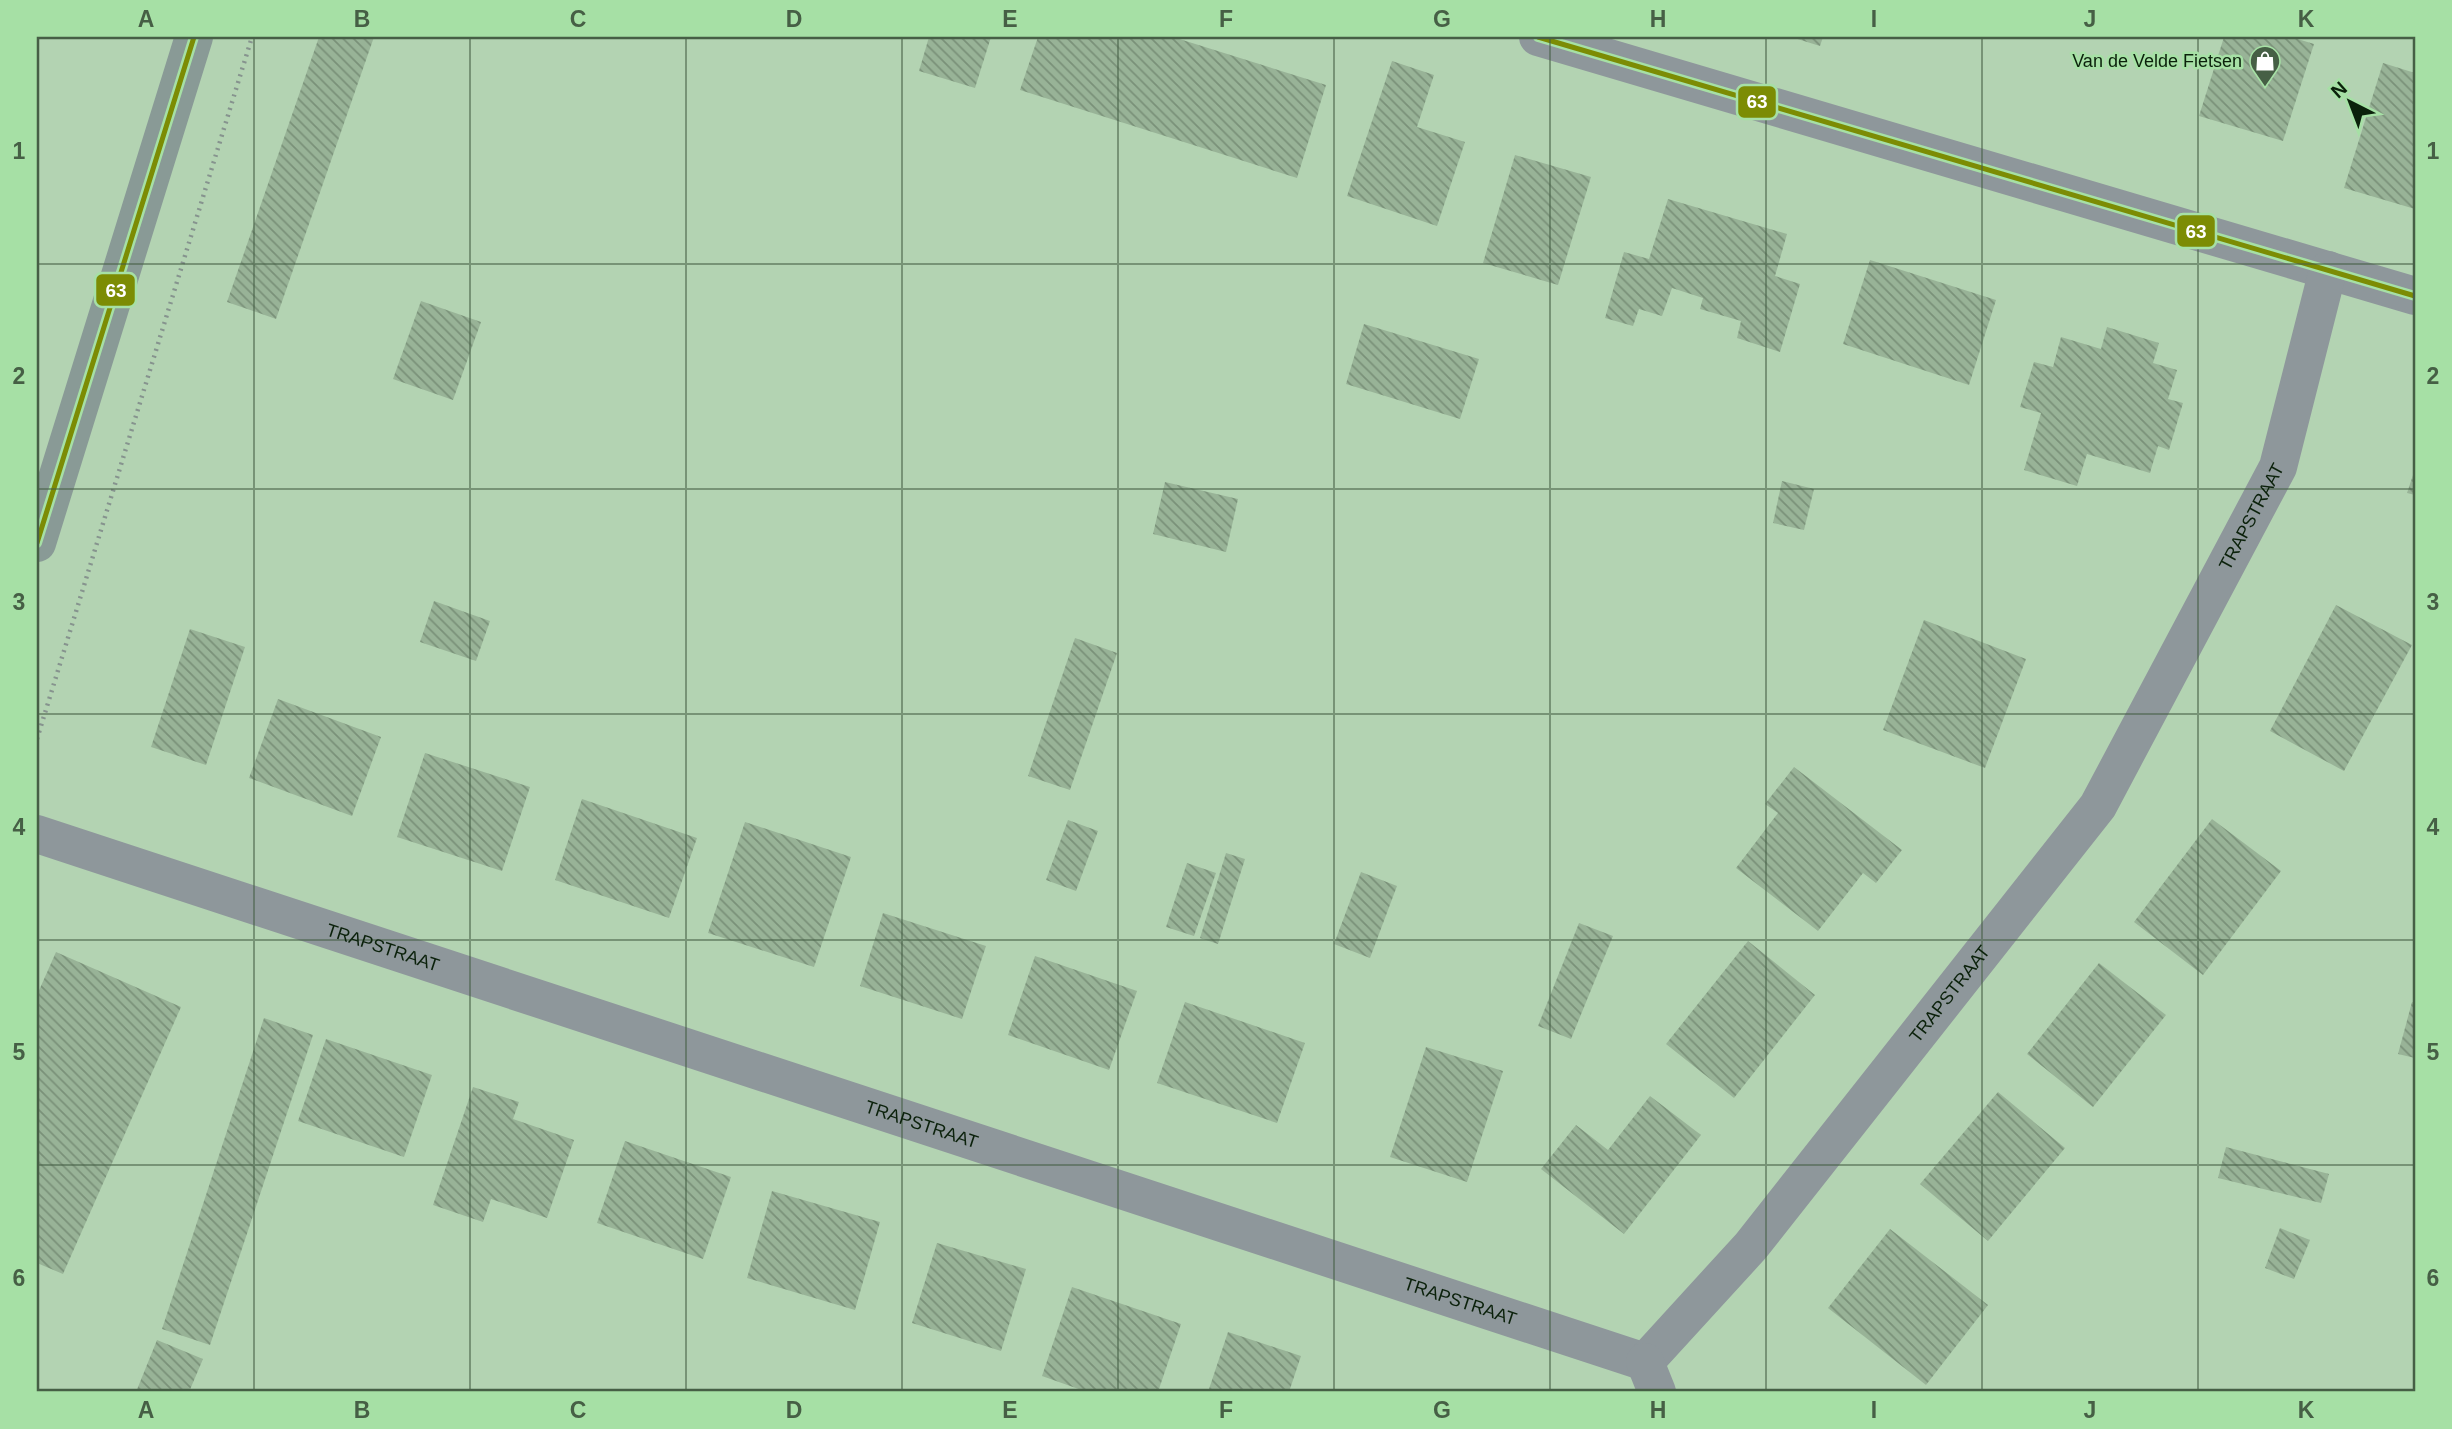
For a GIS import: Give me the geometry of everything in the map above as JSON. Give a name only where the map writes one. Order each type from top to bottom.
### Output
[{"type":"main road","points":[[37,543],[194,37]]},
{"type":"street","points":[[1538,37],[2415,296]]},
{"type":"street","name":"TRAPSTRAAT","points":[[37,834],[1651,1377],[2098,806],[2278,467],[2328,270]]},
{"type":"path","points":[[37,739],[253,37]]},
{"type":"building","points":[[319,37],[374,37],[276,319],[227,302]]},
{"type":"building","points":[[929,37],[991,37],[975,88],[919,71]]},
{"type":"building","points":[[1038,37],[1173,37],[1326,85],[1297,178],[1020,90]]},
{"type":"building","points":[[1791,37],[1823,37],[1820,46]]},
{"type":"building","points":[[2224,37],[2291,37],[2314,44],[2283,141],[2199,116]]},
{"type":"building","points":[[1392,61],[1434,75],[1417,127],[1465,142],[1437,226],[1347,196]]},
{"type":"building","points":[[2383,63],[2415,73],[2415,209],[2344,188]]},
{"type":"building","points":[[1515,155],[1591,177],[1558,285],[1483,263]]},
{"type":"building","points":[[1668,199],[1787,234],[1775,276],[1800,284],[1780,352],[1737,338],[1741,321],[1700,309],[1703,298],[1672,288],[1662,316],[1639,309],[1633,326],[1605,318],[1624,252],[1649,259]]},
{"type":"building","points":[[1870,260],[1996,300],[1969,385],[1843,344]]},
{"type":"building","points":[[421,301],[481,322],[453,400],[393,379]]},
{"type":"building","points":[[1364,324],[1479,359],[1460,419],[1346,384]]},
{"type":"building","points":[[2107,327],[2159,343],[2153,363],[2177,370],[2168,399],[2183,403],[2169,450],[2158,446],[2150,473],[2087,454],[2077,486],[2024,470],[2041,413],[2020,407],[2034,362],[2053,367],[2061,337],[2101,349]]},
{"type":"building","points":[[2415,469],[2415,495],[2407,493]]},
{"type":"building","points":[[1782,481],[1814,489],[1804,530],[1773,523]]},
{"type":"building","points":[[1165,482],[1238,499],[1226,552],[1153,534]]},
{"type":"building","points":[[434,601],[490,621],[476,661],[420,642]]},
{"type":"building","points":[[2336,605],[2412,645],[2344,771],[2270,731]]},
{"type":"building","points":[[1924,620],[2026,659],[1985,768],[1883,730]]},
{"type":"building","points":[[190,629],[245,647],[206,765],[151,747]]},
{"type":"building","points":[[1075,638],[1117,653],[1070,790],[1028,776]]},
{"type":"building","points":[[278,699],[381,737],[352,816],[249,778]]},
{"type":"building","points":[[425,753],[530,787],[502,871],[397,837]]},
{"type":"building","points":[[1794,767],[1902,850],[1876,883],[1863,873],[1818,931],[1736,868],[1778,813],[1765,804]]},
{"type":"building","points":[[582,799],[697,838],[669,918],[555,880]]},
{"type":"building","points":[[2212,819],[2281,871],[2203,975],[2134,922]]},
{"type":"building","points":[[1068,820],[1098,831],[1076,891],[1046,880]]},
{"type":"building","points":[[745,822],[851,857],[814,967],[708,933]]},
{"type":"building","points":[[1226,853],[1245,859],[1218,944],[1200,938]]},
{"type":"building","points":[[1187,863],[1216,873],[1194,936],[1166,927]]},
{"type":"building","points":[[1361,872],[1397,886],[1370,958],[1334,944]]},
{"type":"building","points":[[883,913],[986,946],[962,1019],[860,986]]},
{"type":"building","points":[[1579,923],[1613,936],[1571,1039],[1538,1026]]},
{"type":"building","points":[[1748,941],[1815,995],[1734,1098],[1666,1044]]},
{"type":"building","points":[[56,952],[181,1007],[63,1274],[37,1263],[37,995]]},
{"type":"building","points":[[1035,956],[1137,991],[1109,1070],[1008,1035]]},
{"type":"building","points":[[2099,963],[2166,1015],[2093,1107],[2027,1054]]},
{"type":"building","points":[[1185,1002],[1305,1043],[1277,1123],[1157,1083]]},
{"type":"building","points":[[2412,1002],[2415,1003],[2415,1058],[2398,1054]]},
{"type":"building","points":[[264,1018],[313,1035],[210,1345],[162,1329]]},
{"type":"building","points":[[326,1039],[432,1075],[404,1157],[298,1121]]},
{"type":"building","points":[[1426,1047],[1503,1071],[1467,1182],[1390,1157]]},
{"type":"building","points":[[473,1087],[519,1102],[513,1119],[574,1140],[547,1218],[491,1199],[483,1222],[433,1205]]},
{"type":"building","points":[[1998,1092],[2065,1148],[1988,1241],[1920,1184]]},
{"type":"building","points":[[1650,1096],[1701,1135],[1624,1234],[1541,1169],[1576,1125],[1608,1150]]},
{"type":"building","points":[[625,1141],[731,1177],[703,1259],[597,1223]]},
{"type":"building","points":[[2226,1147],[2329,1174],[2321,1203],[2218,1178]]},
{"type":"building","points":[[772,1191],[880,1222],[855,1310],[747,1278]]},
{"type":"building","points":[[2280,1228],[2310,1240],[2294,1279],[2265,1268]]},
{"type":"building","points":[[1890,1229],[1988,1305],[1926,1385],[1828,1308]]},
{"type":"building","points":[[937,1243],[1026,1269],[1001,1351],[912,1323]]},
{"type":"building","points":[[1072,1287],[1181,1324],[1158,1392],[1087,1392],[1042,1376]]},
{"type":"building","points":[[1228,1332],[1301,1356],[1289,1392],[1208,1392]]},
{"type":"building","points":[[157,1340],[203,1359],[189,1392],[136,1392]]},
{"type":"transit line","name":"63","points":[[37,543],[194,37]]},
{"type":"transit line","name":"63","points":[[1538,37],[2415,296]]},
{"type":"place","name":"Van de Velde Fietsen","points":[[2265,88]]}]
